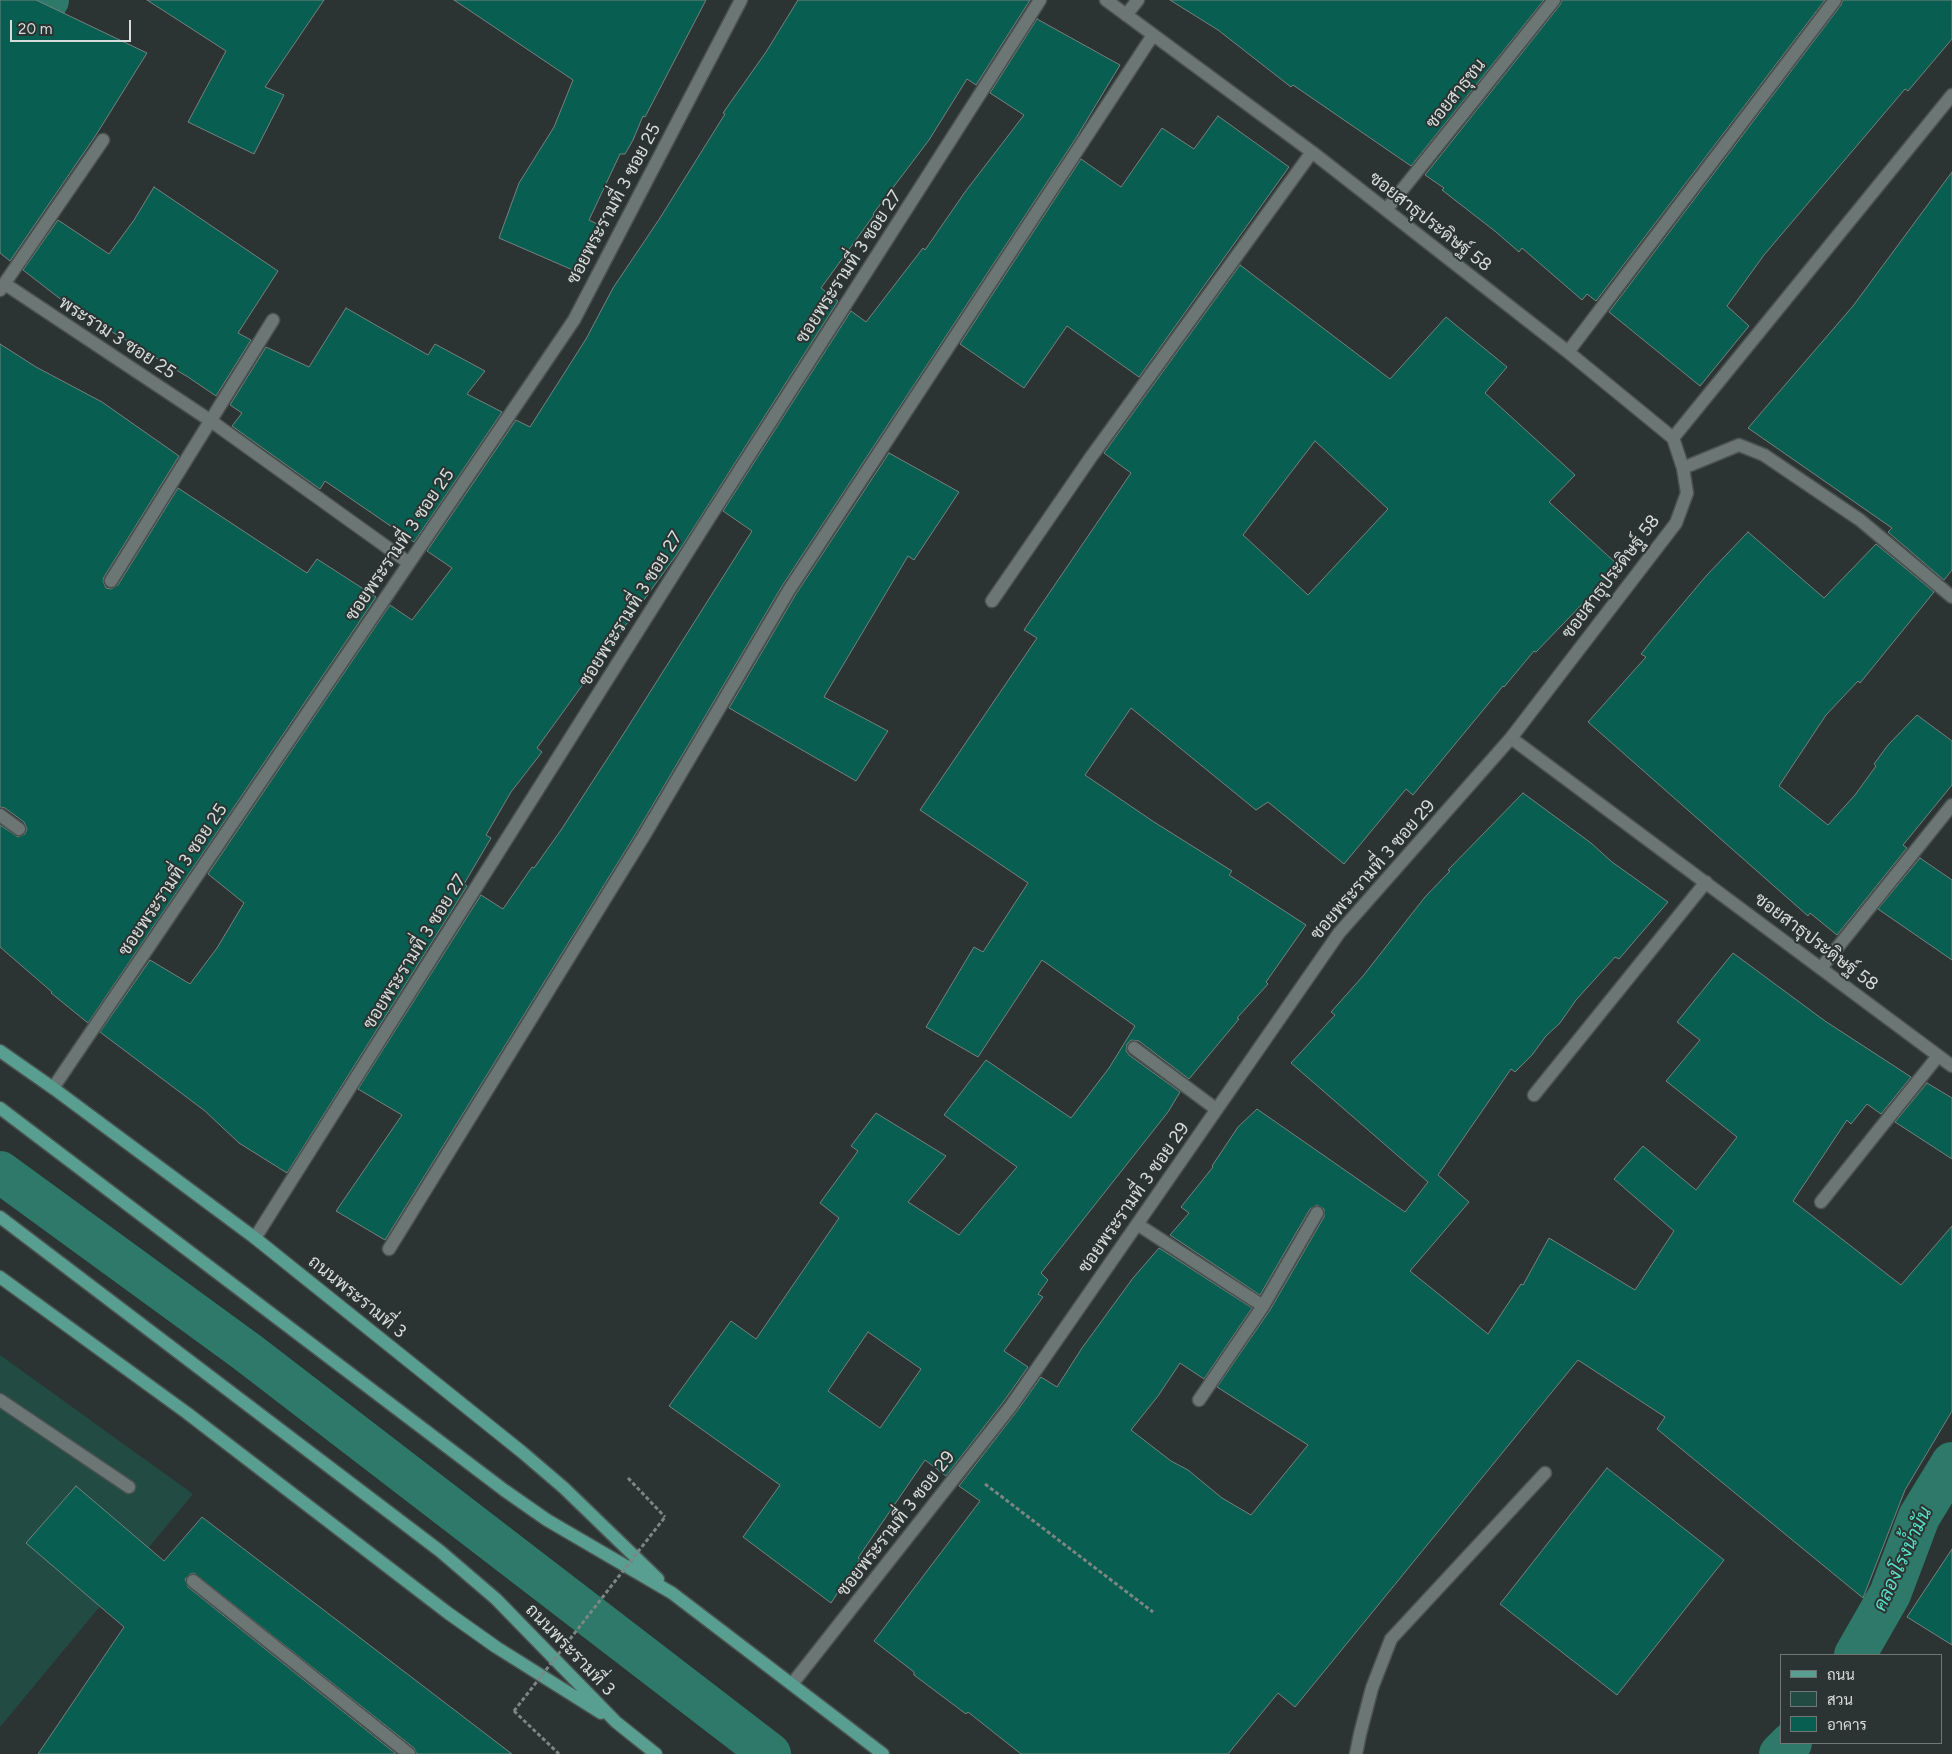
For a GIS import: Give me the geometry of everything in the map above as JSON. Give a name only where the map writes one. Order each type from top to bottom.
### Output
[{"type":"main road","name":"ถนนพระรามที่ 3","points":[[0,1051],[53,1088],[255,1238],[522,1452],[571,1495],[672,1593]]},
{"type":"main road","name":"ถนนพระรามที่ 3","points":[[0,1108],[504,1490],[547,1520],[672,1593],[883,1754]]},
{"type":"main road","name":"ถนนพระรามที่ 3","points":[[0,1217],[440,1552],[496,1599],[616,1722],[656,1754]]},
{"type":"main road","name":"ถนนพระรามที่ 3","points":[[0,1277],[195,1419],[448,1613],[528,1668],[616,1722]]},
{"type":"street","name":"ซอยพระรามที่ 3 ซอย 25","points":[[53,1088],[574,320],[740,0]]},
{"type":"street","name":"ซอยพระรามที่ 3 ซอย 27","points":[[255,1238],[712,514],[1040,0]]},
{"type":"street","name":"ซอยสาธุประดิษฐ์ 58","points":[[1106,0],[1312,152],[1568,352],[1673,438],[1683,468],[1687,493],[1676,523],[1511,738],[1952,1066]]},
{"type":"street","points":[[1126,15],[1138,0]]},
{"type":"street","name":"ซอยสาธุชน","points":[[1386,210],[1554,0]]},
{"type":"street","points":[[1568,352],[1835,0]]},
{"type":"street","points":[[389,1249],[640,843],[789,590],[1153,35]]},
{"type":"street","points":[[1673,438],[1952,95]]},
{"type":"street","points":[[2,288],[103,140]]},
{"type":"street","points":[[992,601],[1097,449],[1312,152]]},
{"type":"street","name":"พระราม 3 ซอย 25","points":[[2,288],[211,420],[409,563]]},
{"type":"street","points":[[111,581],[273,320]]},
{"type":"street","points":[[1683,468],[1739,445],[1764,456],[1860,520],[1952,597]]},
{"type":"street","name":"ซอยพระรามที่ 3 ซอย 29","points":[[792,1684],[1011,1406],[1338,933],[1511,738]]},
{"type":"street","points":[[1821,968],[1952,805]]},
{"type":"street","points":[[0,816],[19,829]]},
{"type":"street","points":[[1534,1095],[1706,882]]},
{"type":"street","points":[[1134,1048],[1216,1109]]},
{"type":"street","points":[[1821,1202],[1938,1056]]},
{"type":"street","points":[[1199,1400],[1263,1306],[1318,1213]]},
{"type":"street","points":[[1138,1224],[1263,1306]]},
{"type":"street","points":[[0,1400],[129,1487]]},
{"type":"street","points":[[1356,1754],[1372,1688],[1391,1639],[1545,1473]]},
{"type":"street","points":[[193,1581],[409,1754]]},
{"type":"path","points":[[963,1468],[1153,1612]]},
{"type":"path","points":[[558,1754],[514,1711],[665,1516],[628,1478]]},
{"type":"green space","points":[[0,1355],[193,1494],[0,1727]]},
{"type":"building","points":[[0,0],[36,0],[147,53],[96,135],[10,261],[0,253]]},
{"type":"building","points":[[147,0],[324,0],[265,87],[284,95],[254,154],[188,122],[226,51]]},
{"type":"building","points":[[454,0],[706,0],[645,117],[643,116],[633,140],[625,154],[620,154],[589,220],[601,226],[582,274],[499,238],[519,183],[554,127],[573,80]]},
{"type":"building","points":[[798,0],[1030,0],[976,85],[967,79],[929,140],[873,214],[821,288],[838,301],[677,554],[537,748],[542,752],[511,792],[486,835],[491,838],[464,884],[467,886],[287,1173],[239,1143],[205,1111],[100,1032],[150,960],[190,984],[217,948],[244,903],[208,874],[390,605],[412,620],[452,568],[427,551],[516,420],[530,427],[586,339],[613,288],[660,218],[725,114],[723,113],[766,52]]},
{"type":"building","points":[[1170,0],[1544,0],[1411,166],[1293,85],[1291,87],[1218,30]]},
{"type":"building","points":[[1562,0],[1825,0],[1596,301],[1587,294],[1582,300],[1522,248],[1519,252],[1442,190],[1444,188],[1425,175],[1560,5]]},
{"type":"building","points":[[1843,0],[1952,0],[1952,39],[1908,91],[1905,89],[1764,255],[1727,306],[1749,326],[1700,386],[1609,312]]},
{"type":"building","points":[[1037,19],[1120,65],[1076,138],[782,586],[638,830],[385,1240],[336,1211],[402,1115],[358,1089],[481,895],[503,909],[561,830],[626,730],[752,531],[723,511],[851,311],[866,322],[923,248],[925,250],[965,192],[1024,115],[990,93]]},
{"type":"building","points":[[1218,116],[1289,167],[1139,377],[1067,326],[1024,388],[960,344],[1081,159],[1121,187],[1162,128],[1194,149]]},
{"type":"building","points":[[1952,172],[1952,570],[1944,580],[1888,532],[1892,528],[1748,428],[1853,306]]},
{"type":"building","points":[[154,187],[278,271],[238,333],[251,340],[216,396],[188,377],[72,308],[23,270],[58,220],[109,254],[134,220]]},
{"type":"building","points":[[1240,265],[1390,379],[1446,317],[1507,367],[1485,393],[1575,475],[1549,502],[1617,564],[1588,598],[1536,652],[1534,651],[1503,686],[1413,795],[1406,789],[1344,864],[1268,802],[1256,810],[1131,708],[1085,775],[1154,822],[1232,871],[1229,875],[1306,925],[1266,982],[1268,984],[1237,1018],[1239,1019],[1189,1079],[1139,1041],[1131,1040],[1127,1044],[1126,1051],[1129,1055],[1180,1092],[1168,1112],[1041,1273],[1048,1280],[1038,1294],[1043,1297],[1004,1351],[1028,1367],[946,1476],[925,1460],[858,1558],[860,1559],[831,1603],[743,1537],[780,1485],[669,1406],[731,1321],[756,1339],[839,1218],[820,1203],[858,1151],[851,1146],[876,1113],[946,1156],[908,1202],[959,1235],[1017,1167],[944,1115],[986,1060],[1071,1118],[1109,1068],[1135,1026],[1042,960],[978,1057],[926,1027],[974,947],[983,952],[1028,883],[920,810],[1037,638],[1024,630],[1131,473],[1104,453]],"holes":[[[1315,441],[1388,509],[1308,595],[1243,535]],[[868,1332],[921,1369],[880,1428],[828,1391]]]},
{"type":"building","points":[[346,308],[428,355],[435,344],[485,371],[467,394],[502,412],[414,542],[325,481],[320,489],[232,426],[242,413],[230,405],[266,347],[309,367]]},
{"type":"building","points":[[0,344],[36,367],[102,402],[179,456],[104,577],[103,581],[106,588],[111,589],[118,585],[178,488],[307,573],[317,559],[376,597],[88,1023],[0,947],[0,825],[18,837],[25,834],[27,829],[24,822],[5,808],[0,807]]},
{"type":"building","points":[[889,453],[959,492],[914,560],[908,556],[824,697],[888,731],[856,781],[729,708],[796,594]]},
{"type":"building","points":[[1748,532],[1824,598],[1876,544],[1934,592],[1860,683],[1858,681],[1826,715],[1779,786],[1828,825],[1855,795],[1876,766],[1874,764],[1888,745],[1917,715],[1952,741],[1952,785],[1903,845],[1907,848],[1837,935],[1810,913],[1808,916],[1588,722],[1646,657],[1641,654],[1706,576]]},
{"type":"building","points":[[1523,793],[1591,843],[1612,862],[1668,902],[1619,959],[1615,957],[1576,1000],[1560,1023],[1546,1036],[1532,1055],[1515,1072],[1511,1069],[1438,1175],[1469,1202],[1410,1271],[1488,1334],[1521,1284],[1523,1285],[1549,1238],[1635,1290],[1674,1231],[1614,1179],[1643,1146],[1696,1190],[1737,1137],[1666,1081],[1700,1040],[1677,1022],[1733,953],[1825,1021],[1911,1077],[1881,1114],[1867,1104],[1851,1124],[1847,1120],[1793,1201],[1901,1285],[1952,1226],[1952,1411],[1905,1490],[1863,1598],[1657,1429],[1665,1417],[1578,1360],[1295,1707],[1278,1693],[1228,1754],[1021,1754],[968,1712],[966,1714],[914,1675],[914,1672],[874,1641],[980,1501],[959,1486],[1041,1377],[1057,1387],[1082,1348],[1133,1278],[1159,1248],[1252,1308],[1204,1379],[1180,1363],[1158,1396],[1131,1430],[1171,1461],[1188,1470],[1222,1498],[1251,1515],[1308,1445],[1217,1387],[1270,1310],[1324,1217],[1324,1209],[1317,1205],[1310,1209],[1260,1295],[1170,1235],[1189,1213],[1181,1207],[1213,1167],[1238,1127],[1257,1109],[1405,1212],[1428,1182],[1291,1063],[1335,1015],[1331,1012],[1363,976],[1425,897],[1450,871],[1448,870]]},
{"type":"building","points":[[1920,858],[1952,880],[1952,960],[1878,909]]},
{"type":"building","points":[[1927,1083],[1952,1098],[1952,1159],[1895,1122]]},
{"type":"building","points":[[1607,1468],[1724,1560],[1617,1695],[1500,1604]]},
{"type":"building","points":[[76,1486],[164,1561],[202,1517],[512,1754],[417,1754],[414,1748],[194,1573],[185,1579],[188,1587],[396,1754],[38,1754],[124,1627],[26,1543]]},
{"type":"building","points":[[1952,1549],[1952,1645],[1907,1617]]},
{"type":"waterway","points":[[0,69],[48,0]]},
{"type":"waterway","points":[[0,1172],[247,1352],[770,1754]]},
{"type":"waterway","name":"คลองโรงน้ำมัน","points":[[1856,1654],[1890,1594],[1919,1517],[1952,1463]]},
{"type":"waterway","name":"คลองโรงน้ำมัน","points":[[1780,1754],[1790,1744]]}]
